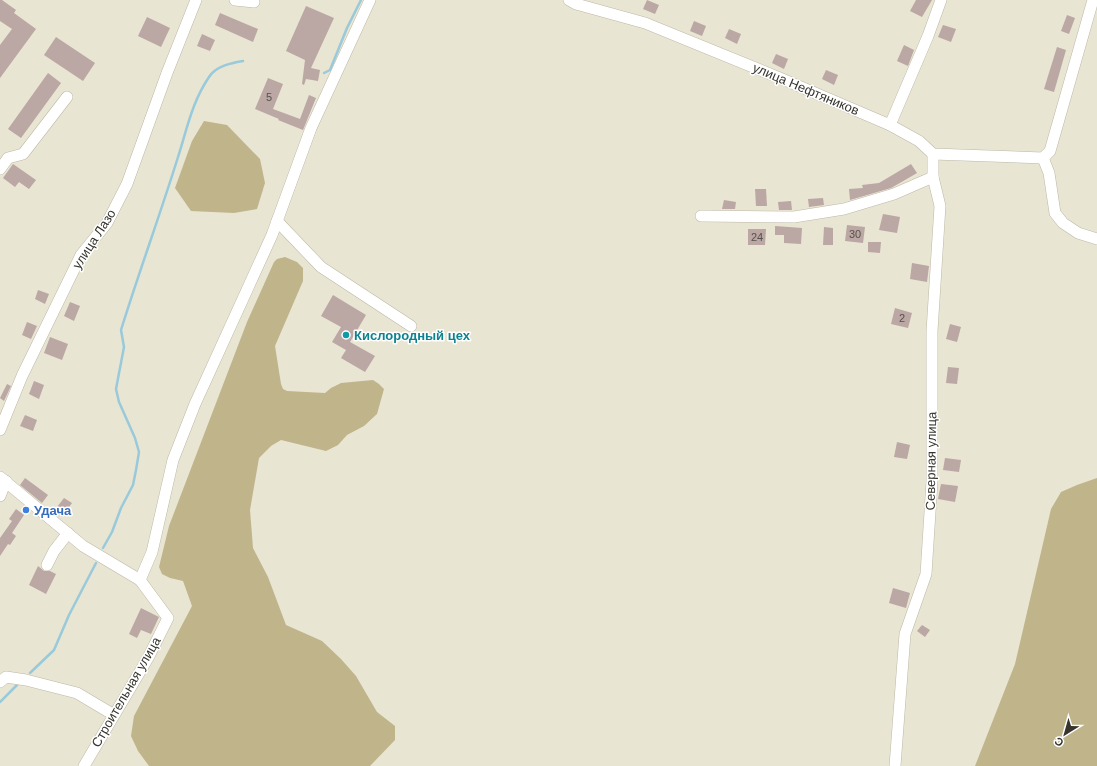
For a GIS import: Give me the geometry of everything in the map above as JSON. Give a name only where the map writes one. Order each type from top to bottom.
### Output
[{"type":"street","name":"улица Лазо","points":[[0,430],[22,376],[81,255],[107,223],[128,184],[166,72],[196,0]]},
{"type":"street","points":[[235,0],[254,2]]},
{"type":"street","points":[[0,496],[3,479],[83,546],[140,580],[152,552],[173,460],[195,404],[272,235],[311,128],[370,0]]},
{"type":"street","name":"улица Нефтяников","points":[[569,0],[576,4],[645,23],[780,78],[890,125],[919,142],[932,154]]},
{"type":"street","points":[[890,125],[928,36],[940,0]]},
{"type":"street","points":[[932,154],[1043,158],[1050,151],[1093,0]]},
{"type":"street","points":[[0,170],[8,158],[23,154],[67,96]]},
{"type":"street","name":"Северная улица","points":[[895,766],[905,634],[926,574],[932,481],[932,331],[940,206],[933,177],[932,154]]},
{"type":"street","points":[[1043,158],[1049,173],[1055,213],[1063,223],[1078,233],[1097,239]]},
{"type":"street","points":[[701,216],[794,217],[844,210],[894,194],[933,177]]},
{"type":"street","points":[[277,221],[321,267],[411,326]]},
{"type":"street","points":[[47,565],[54,550],[68,533]]},
{"type":"street","name":"Строительная улица","points":[[84,766],[148,658],[168,618],[140,580]]},
{"type":"street","points":[[0,682],[6,677],[26,680],[77,693],[114,715]]},
{"type":"shaded area","points":[[204,121],[227,125],[260,159],[265,183],[257,209],[234,213],[191,211],[175,188],[192,141]]},
{"type":"shaded area","points":[[285,257],[297,262],[303,268],[303,281],[275,346],[283,389],[287,391],[325,393],[341,383],[373,380],[384,389],[377,414],[364,426],[347,435],[338,445],[326,451],[281,440],[271,446],[259,458],[250,510],[253,548],[268,577],[286,625],[322,641],[341,659],[356,676],[377,712],[395,726],[395,740],[370,766],[149,766],[138,751],[131,736],[134,716],[192,606],[183,581],[170,578],[162,574],[159,567],[169,526],[247,322],[274,262],[277,259]]},
{"type":"shaded area","points":[[1097,478],[1097,766],[975,766],[1015,664],[1051,509],[1061,492]]},
{"type":"building","points":[[0,0],[16,10],[14,13],[36,29],[0,78],[0,45],[12,29],[0,21]]},
{"type":"building","points":[[647,0],[659,5],[655,14],[643,9]]},
{"type":"building","points":[[916,0],[932,0],[922,17],[910,11]]},
{"type":"building","points":[[306,6],[334,18],[311,68],[320,70],[318,81],[306,79],[304,85],[302,84],[305,60],[286,51]]},
{"type":"building","points":[[220,13],[258,29],[253,42],[215,25]]},
{"type":"building","points":[[1067,15],[1075,18],[1069,34],[1061,31]]},
{"type":"building","points":[[147,17],[170,28],[161,47],[138,36]]},
{"type":"building","points":[[694,21],[706,26],[702,36],[690,31]]},
{"type":"building","points":[[943,25],[956,29],[951,42],[938,37]]},
{"type":"building","points":[[729,29],[741,34],[737,44],[725,38]]},
{"type":"building","points":[[202,34],[215,40],[210,51],[197,46]]},
{"type":"building","points":[[56,37],[95,63],[83,81],[44,55]]},
{"type":"building","points":[[904,45],[914,50],[908,66],[897,61]]},
{"type":"building","points":[[1057,47],[1066,50],[1054,92],[1044,89]]},
{"type":"building","points":[[776,54],[788,59],[784,69],[772,63]]},
{"type":"building","points":[[826,70],[838,75],[834,85],[822,79]]},
{"type":"building","points":[[48,73],[61,83],[21,138],[8,129]]},
{"type":"building","points":[[268,78],[283,84],[273,109],[300,119],[309,95],[316,98],[303,130],[255,109]]},
{"type":"building","points":[[13,164],[36,180],[29,189],[19,182],[15,187],[3,178]]},
{"type":"building","points":[[911,164],[917,173],[891,188],[850,200],[849,189],[863,188],[862,185],[879,183]]},
{"type":"building","points":[[755,189],[766,189],[767,206],[756,206]]},
{"type":"building","points":[[823,198],[824,205],[809,207],[808,199]]},
{"type":"building","points":[[724,200],[736,202],[735,209],[722,209]]},
{"type":"building","points":[[791,201],[792,210],[779,210],[778,202]]},
{"type":"building","points":[[883,214],[900,217],[897,233],[879,230]]},
{"type":"building","points":[[847,225],[865,227],[863,243],[845,241]]},
{"type":"building","points":[[775,226],[802,228],[801,244],[784,243],[784,235],[775,235]]},
{"type":"building","points":[[824,227],[833,228],[833,245],[823,245]]},
{"type":"building","points":[[748,229],[766,229],[765,245],[748,245]]},
{"type":"building","points":[[868,242],[881,242],[880,253],[868,252]]},
{"type":"building","points":[[912,263],[929,266],[927,282],[910,279]]},
{"type":"building","points":[[38,290],[49,294],[45,304],[35,299]]},
{"type":"building","name":"Кислородный цех","points":[[333,295],[366,315],[350,342],[375,356],[365,372],[341,358],[346,350],[332,342],[341,327],[321,316]]},
{"type":"building","points":[[70,302],[80,306],[74,321],[64,316]]},
{"type":"building","points":[[895,308],[912,313],[908,328],[891,324]]},
{"type":"building","points":[[27,322],[37,326],[31,339],[22,335]]},
{"type":"building","points":[[950,324],[961,327],[957,342],[946,339]]},
{"type":"building","points":[[50,337],[68,344],[62,360],[44,353]]},
{"type":"building","points":[[948,367],[959,368],[957,384],[946,383]]},
{"type":"building","points":[[34,381],[44,385],[39,399],[29,394]]},
{"type":"building","points":[[7,384],[11,386],[4,401],[0,398]]},
{"type":"building","points":[[25,415],[37,420],[33,431],[20,426]]},
{"type":"building","points":[[897,442],[910,445],[907,459],[894,457]]},
{"type":"building","points":[[945,458],[961,460],[959,472],[943,470]]},
{"type":"building","points":[[25,478],[48,495],[42,503],[20,485]]},
{"type":"building","points":[[941,484],[958,486],[955,502],[938,499]]},
{"type":"building","points":[[64,498],[72,503],[62,517],[54,511]]},
{"type":"building","points":[[16,509],[24,515],[12,533],[16,536],[10,545],[8,544],[0,556],[0,538],[12,521],[9,519]]},
{"type":"building","points":[[38,566],[44,571],[50,571],[56,574],[46,594],[29,585]]},
{"type":"building","points":[[893,588],[910,593],[906,608],[889,603]]},
{"type":"building","points":[[141,608],[159,617],[151,634],[141,630],[137,638],[129,634]]},
{"type":"building","points":[[922,625],[930,630],[925,637],[917,631]]},
{"type":"waterway","points":[[324,73],[330,70],[347,28],[361,0]]},
{"type":"waterway","points":[[103,548],[112,532],[121,508],[133,485],[139,452],[135,438],[119,402],[116,389],[124,347],[121,330],[171,179],[190,116],[198,96],[212,73],[229,64],[243,61]]},
{"type":"waterway","points":[[30,673],[54,650],[69,615],[96,563]]},
{"type":"waterway","points":[[0,702],[17,685]]},
{"type":"place","name":"Кислородный цех","points":[[346,335]]},
{"type":"place","name":"Удача","points":[[26,510]]}]
